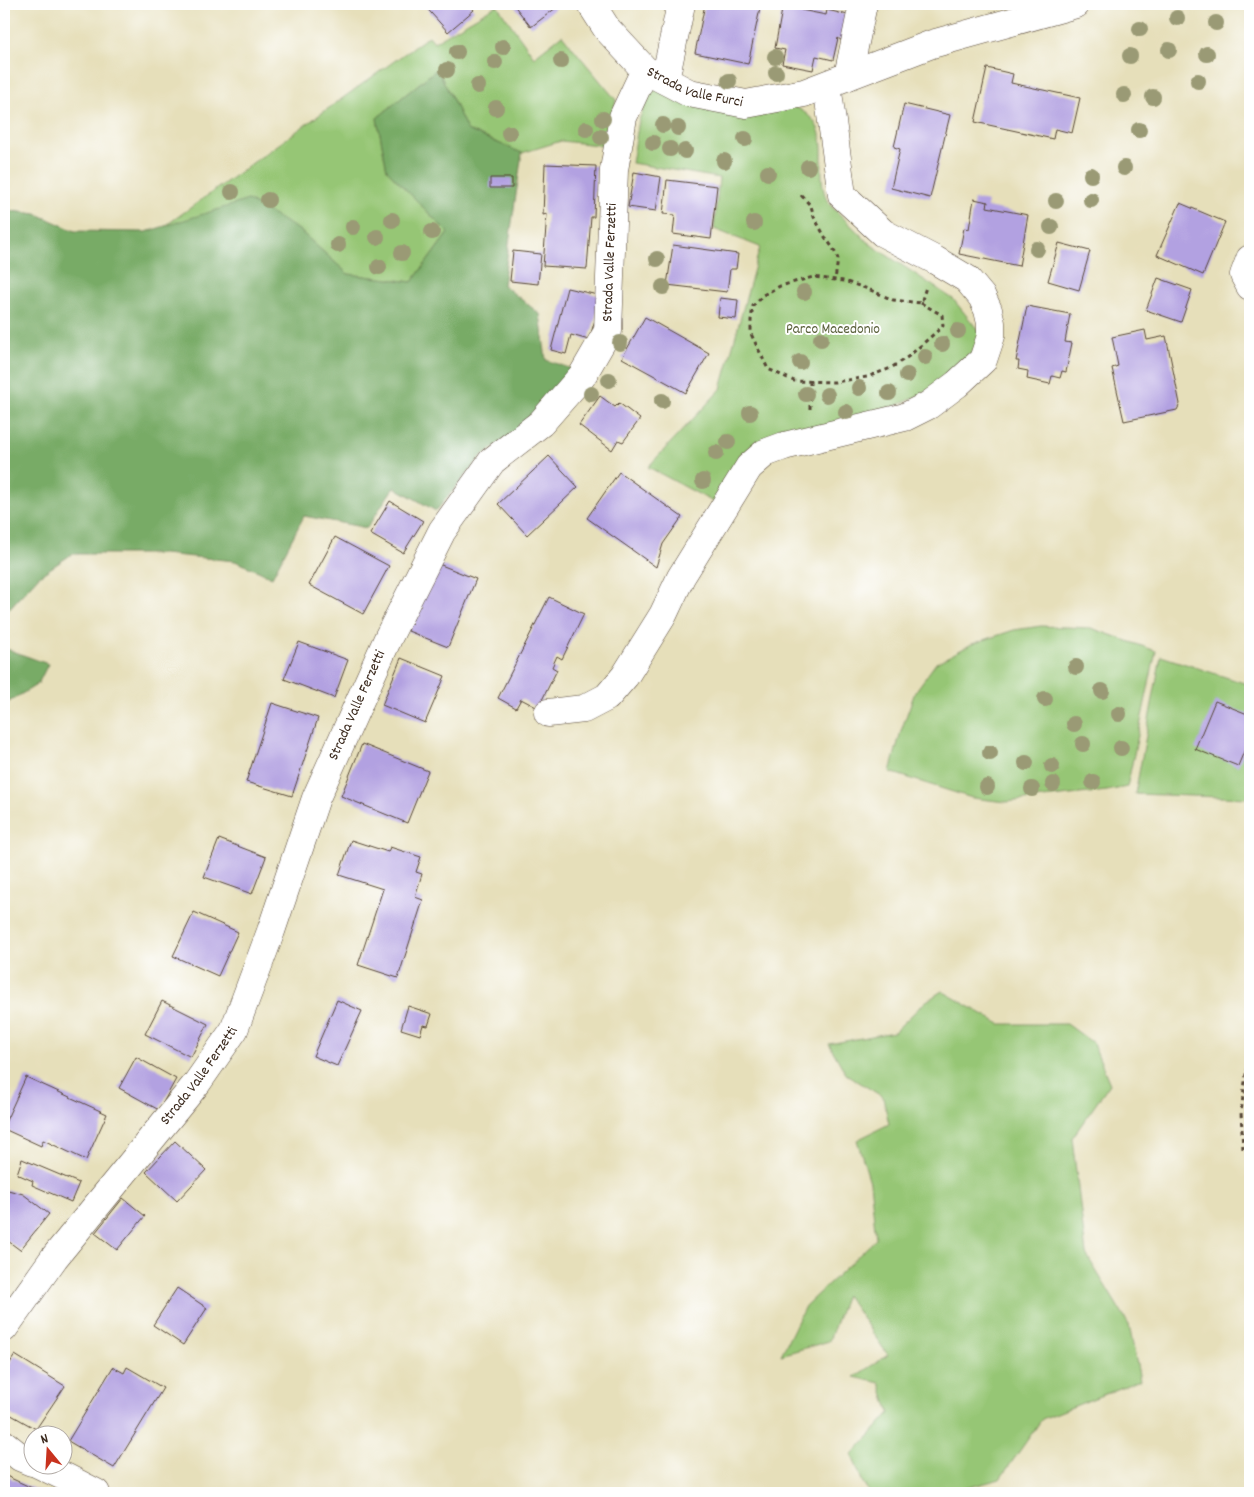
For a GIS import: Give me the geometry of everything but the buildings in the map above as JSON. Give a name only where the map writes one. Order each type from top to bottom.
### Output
[{"type":"street","name":"Strada Valle Furci","points":[[591,4],[606,29],[655,76],[689,93],[746,104],[804,93],[932,44],[1076,4]]},
{"type":"street","name":"Strada Valle Ferzetti","points":[[4,1328],[54,1258],[197,1083],[234,1030],[272,931],[316,798],[389,636],[442,531],[492,461],[541,423],[582,376],[608,331],[614,170],[623,117],[655,76],[681,4]]},
{"type":"street","points":[[548,713],[584,708],[607,698],[625,676],[663,615],[681,577],[749,468],[765,453],[784,446],[905,417],[929,405],[957,384],[983,360],[991,336],[988,310],[982,297],[967,279],[884,233],[842,195],[838,80],[863,4]]},
{"type":"street","points":[[1250,259],[1244,275],[1250,286]]},
{"type":"street","points":[[4,1444],[22,1457]]},
{"type":"street","points":[[59,1474],[96,1493]]},
{"type":"path","points":[[801,194],[811,206],[814,217],[838,259],[835,280]]},
{"type":"path","points":[[921,303],[935,260]]},
{"type":"path","points":[[813,278],[844,281],[893,300],[921,303],[942,315],[943,326],[909,356],[891,368],[868,377],[835,382],[794,381],[768,369],[751,334],[754,306],[763,295],[780,286],[813,278]]},
{"type":"path","points":[[810,381],[810,409]]},
{"type":"path","points":[[1243,1149],[1241,1112],[1250,1045]]},
{"type":"green space","points":[[497,5],[534,57],[562,35],[616,100],[608,146],[561,141],[522,153],[467,130],[437,69],[377,118],[387,170],[448,233],[412,282],[348,274],[299,230],[165,226],[429,36],[434,42]]},
{"type":"green space","points":[[437,69],[467,130],[522,153],[503,285],[540,314],[546,360],[578,371],[507,438],[481,457],[436,511],[394,487],[367,528],[304,516],[272,577],[235,561],[163,554],[72,554],[39,576],[6,612],[4,648],[4,210],[37,214],[75,231],[146,232],[248,200],[299,230],[348,274],[412,282],[448,233],[387,170],[377,118]]},
{"type":"green space","name":"Parco Macedonio","points":[[652,87],[791,105],[807,114],[816,125],[821,136],[822,176],[829,204],[870,244],[953,299],[978,330],[979,338],[970,358],[933,389],[896,406],[773,440],[717,504],[648,467],[721,389],[760,247],[714,229],[719,178],[632,163],[639,120]]},
{"type":"green space","points":[[1041,626],[1091,628],[1156,651],[1127,787],[1107,791],[1006,802],[972,798],[890,772],[901,731],[915,692],[936,663],[972,644],[1014,630]]},
{"type":"green space","points":[[4,648],[48,664],[38,684],[4,705]]},
{"type":"green space","points":[[1161,656],[1250,685],[1250,798],[1135,794]]},
{"type":"green space","points":[[942,991],[1000,1024],[1067,1024],[1093,1043],[1110,1084],[1072,1138],[1086,1254],[1129,1325],[1140,1380],[1042,1419],[1000,1479],[948,1493],[870,1493],[863,1483],[852,1455],[890,1413],[880,1383],[854,1377],[888,1355],[846,1295],[829,1341],[781,1355],[805,1306],[876,1239],[870,1182],[857,1140],[889,1124],[883,1097],[846,1074],[829,1044],[894,1032],[925,1002]]}]
